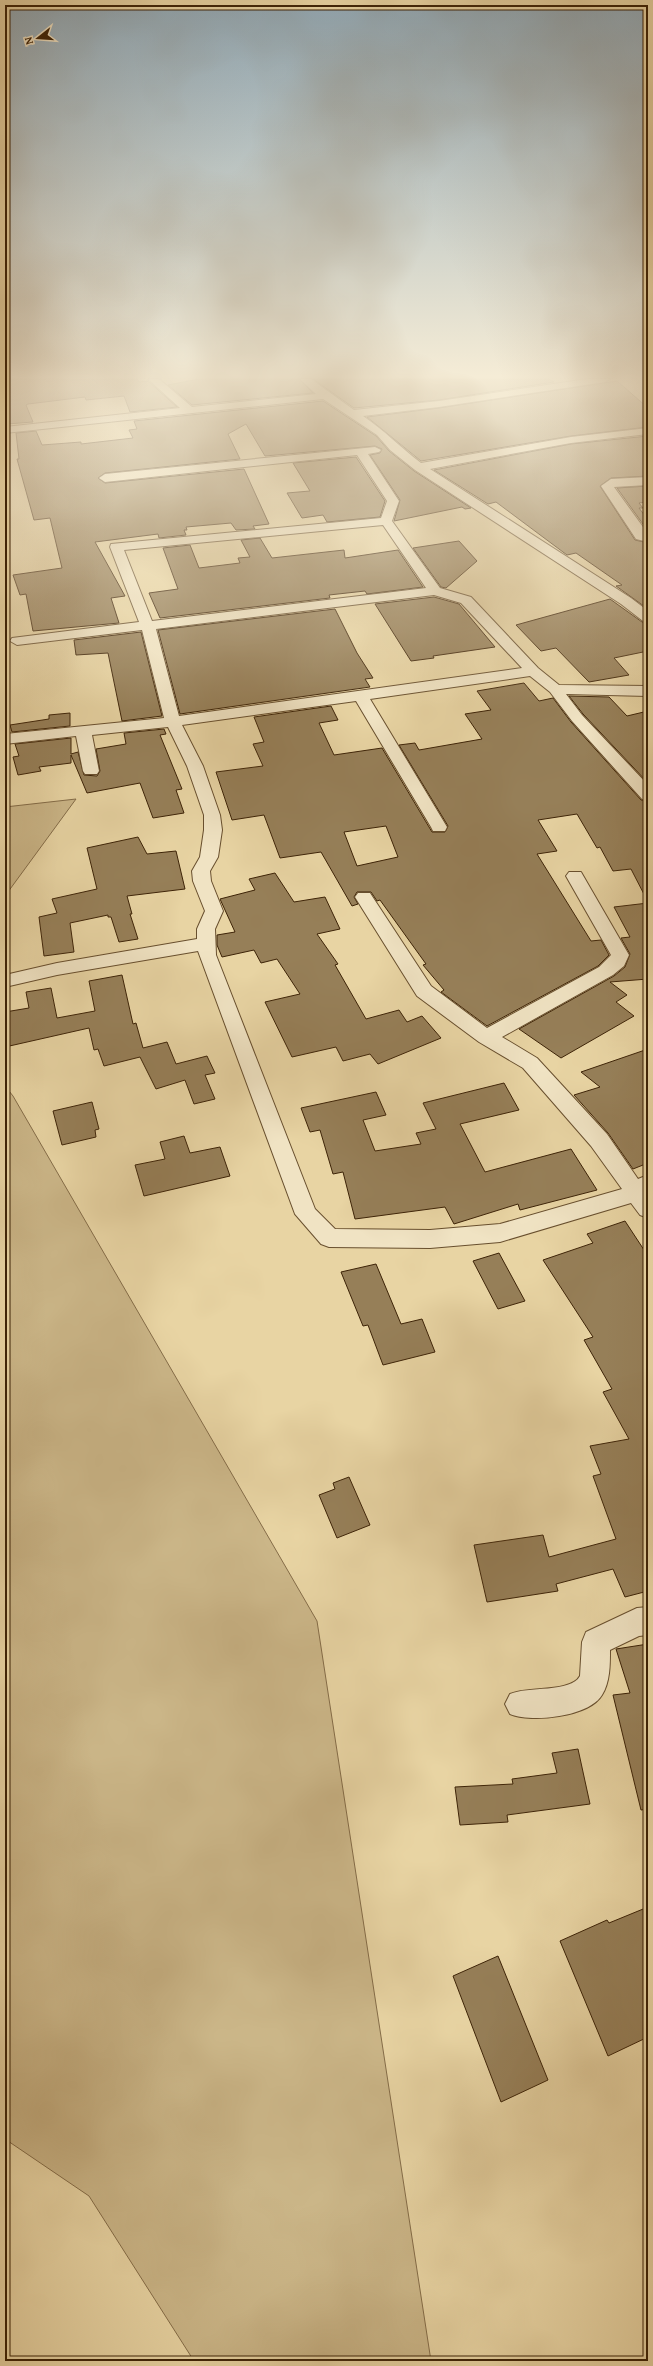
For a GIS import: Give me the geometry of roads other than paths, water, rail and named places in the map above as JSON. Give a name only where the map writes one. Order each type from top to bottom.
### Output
[{"type":"street","points":[[385,489],[393,502],[386,521]]},
{"type":"street","points":[[453,489],[619,597],[648,618]]},
{"type":"street","points":[[609,489],[641,536],[648,538]]},
{"type":"street","points":[[386,521],[435,591]]},
{"type":"street","points":[[364,897],[424,992],[486,1037],[530,1063],[599,1140],[644,1195],[500,1234],[430,1239],[329,1238],[306,1214],[207,955],[206,929],[214,911],[202,881],[201,871],[209,857],[213,830],[212,815],[195,766],[173,722],[148,627],[116,547],[386,521]]},
{"type":"street","points":[[16,641],[148,627],[435,591],[466,600],[534,670],[556,689],[577,718],[648,795]]},
{"type":"street","points":[[5,739],[173,722],[534,670]]},
{"type":"street","points":[[556,689],[648,691]]},
{"type":"street","points":[[361,696],[439,827]]},
{"type":"street","points":[[83,731],[91,770]]},
{"type":"street","points":[[486,1037],[606,971],[617,962],[620,955],[575,876]]},
{"type":"street","points":[[5,981],[64,968],[206,944]]},
{"type":"street","points":[[520,1704],[566,1700],[585,1693],[592,1685],[596,1642],[637,1622],[648,1621]]}]
